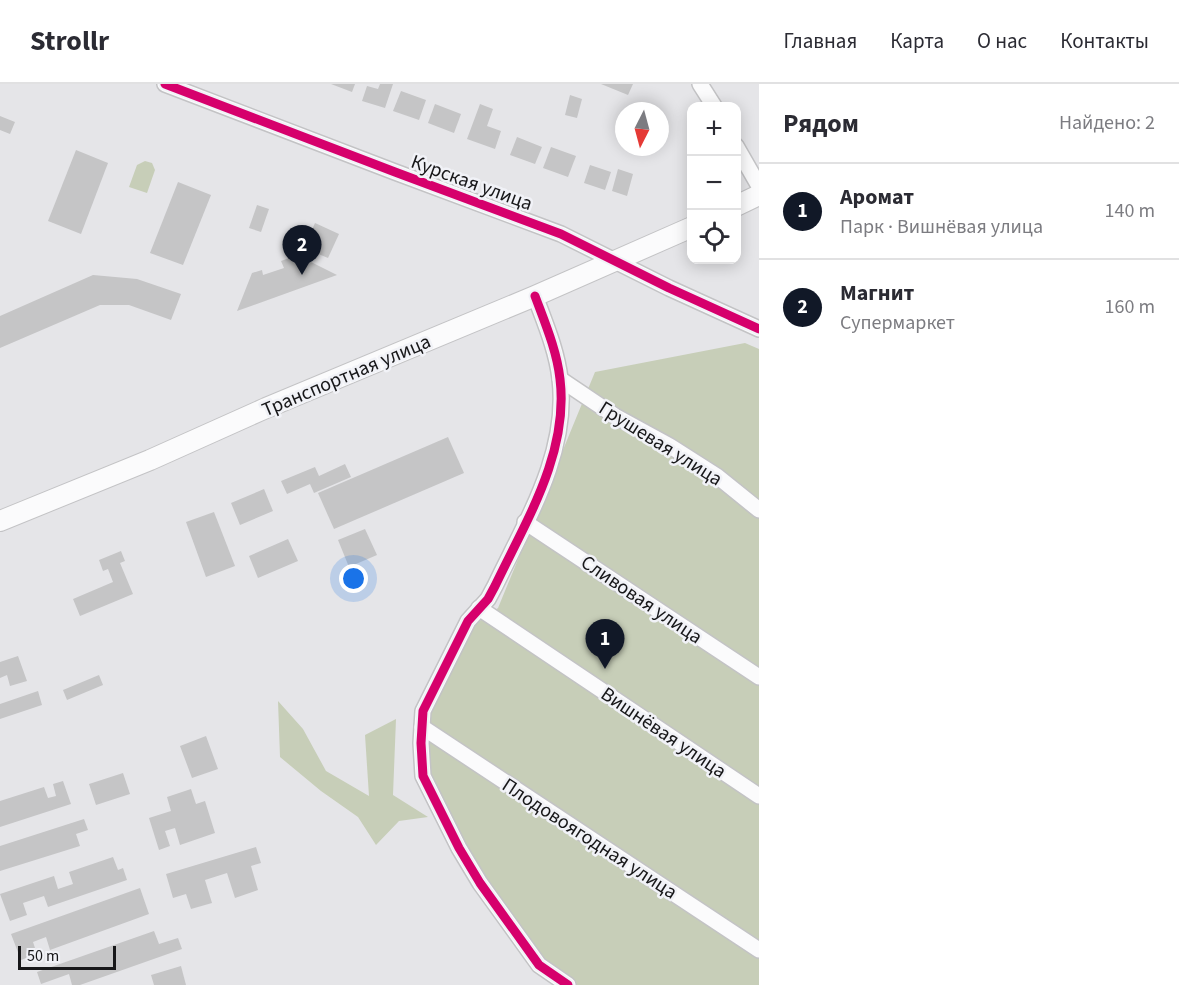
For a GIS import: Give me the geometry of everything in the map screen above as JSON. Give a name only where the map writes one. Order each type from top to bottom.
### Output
[{"type":"main road","points":[[741,204],[759,195]]},
{"type":"main road","name":"Транспортная улица","points":[[0,521],[150,460],[687,229]]},
{"type":"street","name":"Курская улица","points":[[165,84],[561,234],[759,329]]},
{"type":"street","points":[[700,84],[711,102]]},
{"type":"street","points":[[741,155],[759,186]]},
{"type":"street","points":[[535,296],[549,333],[560,379],[557,443],[550,466],[488,599],[468,621],[429,696],[423,711],[421,743],[423,776],[459,848],[480,883],[539,965],[568,985]]},
{"type":"street","name":"Грушевая улица","points":[[560,379],[615,416],[670,446],[717,476],[759,510]]},
{"type":"street","name":"Сливовая улица","points":[[525,522],[759,677]]},
{"type":"street","name":"Вишнёвая улица","points":[[479,608],[759,796]]},
{"type":"street","name":"Плодовоягодная улица","points":[[422,727],[759,950]]},
{"type":"green space","points":[[145,161],[152,163],[155,170],[147,193],[129,187],[137,165]]},
{"type":"green space","points":[[745,343],[759,349],[759,985],[557,985],[485,883],[429,778],[430,714],[474,625],[498,608],[595,372]]},
{"type":"green space","points":[[278,701],[303,729],[326,771],[369,796],[365,735],[396,719],[393,795],[428,817],[399,821],[376,845],[358,817],[321,791],[280,757]]},
{"type":"building","points":[[331,84],[355,84],[352,92]]},
{"type":"building","points":[[380,84],[393,84],[385,108],[362,101],[367,86],[378,89]]},
{"type":"building","points":[[601,84],[633,84],[628,95]]},
{"type":"building","points":[[401,91],[426,100],[419,120],[393,111]]},
{"type":"building","points":[[570,95],[582,99],[577,118],[565,115]]},
{"type":"building","points":[[435,104],[461,114],[454,133],[428,123]]},
{"type":"building","points":[[480,104],[493,109],[487,126],[501,131],[495,149],[467,139]]},
{"type":"building","points":[[0,116],[15,122],[10,134],[0,130]]},
{"type":"building","points":[[517,137],[542,147],[535,164],[510,155]]},
{"type":"building","points":[[551,147],[576,156],[568,177],[543,168]]},
{"type":"building","points":[[76,150],[108,163],[81,234],[48,221]]},
{"type":"building","points":[[590,165],[611,172],[605,190],[584,183]]},
{"type":"building","points":[[618,169],[633,174],[627,196],[612,191]]},
{"type":"building","points":[[178,182],[211,195],[183,265],[150,253]]},
{"type":"building","points":[[257,205],[269,209],[261,232],[249,228]]},
{"type":"building","points":[[315,223],[339,234],[328,258],[304,248]]},
{"type":"building","points":[[297,255],[337,275],[237,311],[252,273],[262,270],[263,275],[284,268],[281,261]]},
{"type":"building","points":[[93,275],[137,279],[181,294],[171,320],[129,305],[100,305],[0,348],[0,316]]},
{"type":"building","points":[[448,437],[464,473],[334,529],[318,493]]},
{"type":"building","points":[[345,464],[351,477],[314,493],[310,484],[287,494],[281,481],[315,467],[319,476]]},
{"type":"building","points":[[264,489],[273,511],[240,525],[231,503]]},
{"type":"building","points":[[214,512],[235,566],[206,577],[186,522]]},
{"type":"building","points":[[365,529],[377,555],[349,567],[338,540]]},
{"type":"building","points":[[288,539],[298,561],[258,578],[249,556]]},
{"type":"building","points":[[121,551],[125,561],[120,563],[133,594],[80,616],[73,599],[113,582],[108,569],[103,571],[99,560]]},
{"type":"building","points":[[18,656],[27,681],[10,686],[7,675],[0,678],[0,662]]},
{"type":"building","points":[[99,675],[103,685],[67,700],[63,690]]},
{"type":"building","points":[[38,691],[42,705],[0,719],[0,704]]},
{"type":"building","points":[[206,736],[218,769],[192,778],[180,746]]},
{"type":"building","points":[[123,773],[130,794],[96,805],[89,784]]},
{"type":"building","points":[[63,781],[71,804],[0,827],[0,801],[44,787],[48,798],[56,796],[53,784]]},
{"type":"building","points":[[191,789],[196,804],[205,801],[215,833],[180,845],[175,828],[165,831],[170,846],[159,850],[149,818],[171,811],[167,797]]},
{"type":"building","points":[[84,819],[88,830],[76,834],[80,846],[0,871],[0,846]]},
{"type":"building","points":[[256,847],[261,863],[251,866],[258,890],[235,898],[227,873],[205,880],[212,903],[191,909],[186,894],[173,898],[166,874]]},
{"type":"building","points":[[113,857],[118,870],[123,868],[127,880],[48,907],[44,896],[23,903],[27,915],[10,921],[0,894],[54,876],[58,889],[73,884],[69,872]]},
{"type":"building","points":[[140,888],[149,914],[50,950],[46,937],[33,942],[37,954],[21,960],[11,934]]},
{"type":"building","points":[[154,931],[159,944],[178,938],[182,949],[80,985],[72,985],[69,974],[41,984],[37,972]]},
{"type":"building","points":[[181,966],[186,985],[154,985],[151,975]]},
{"type":"cycle path","points":[[165,84],[561,234],[669,288],[759,329]]},
{"type":"cycle path","points":[[535,296],[547,327],[560,379],[561,406],[552,460],[532,511],[495,586],[488,599],[468,621],[423,711],[421,743],[423,776],[459,848],[480,883],[539,965],[568,985]]},
{"type":"place","name":"Магнит","points":[[302,275]]},
{"type":"place","name":"Аромат","points":[[605,669]]}]
